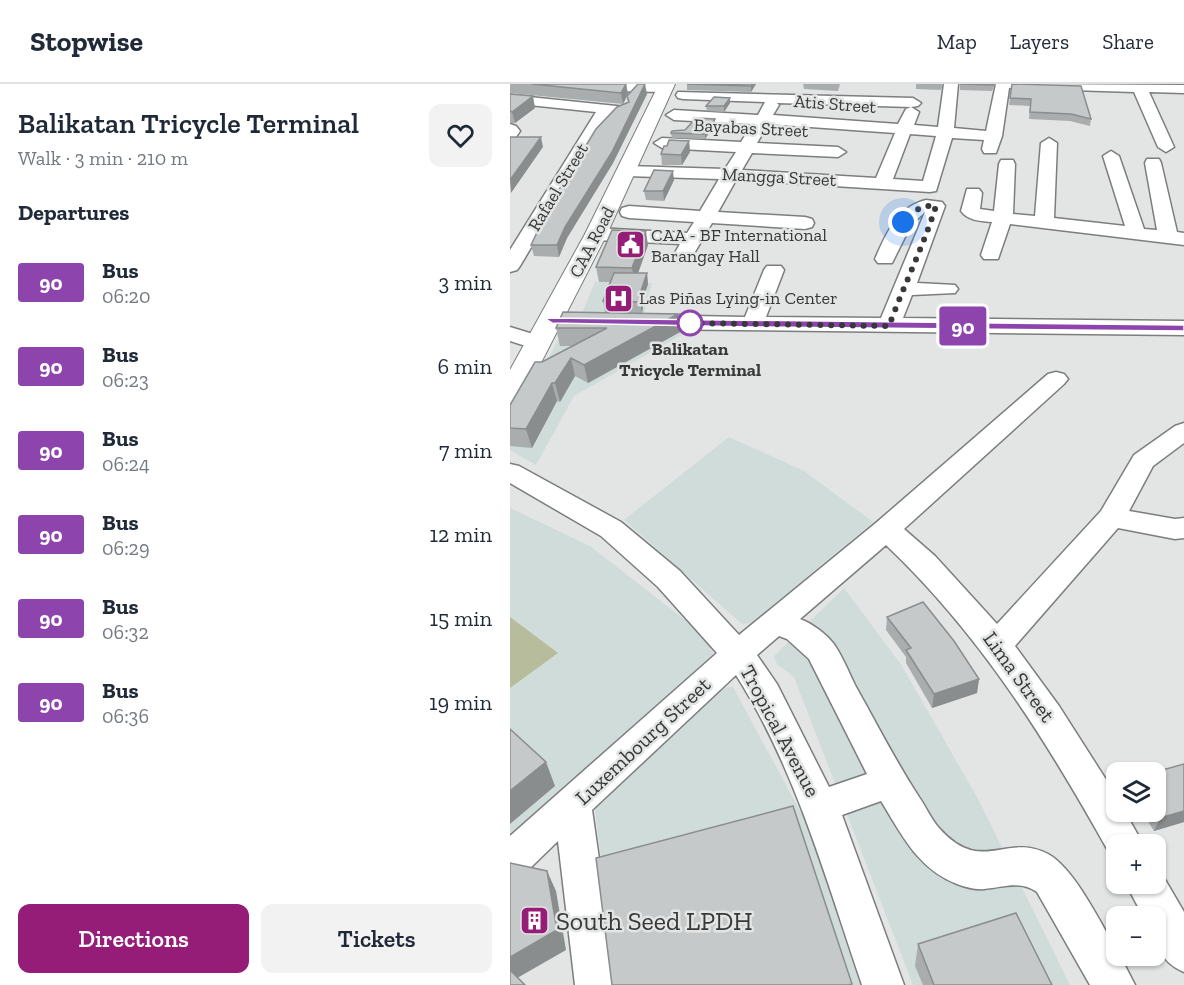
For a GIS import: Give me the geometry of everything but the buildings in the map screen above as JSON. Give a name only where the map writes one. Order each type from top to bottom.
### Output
[{"type":"main road","name":"CAA Road","points":[[510,396],[596,234],[637,172],[676,88]]},
{"type":"street","points":[[864,125],[872,100],[874,84]]},
{"type":"street","points":[[883,183],[920,84]]},
{"type":"street","points":[[945,133],[951,84]]},
{"type":"street","points":[[1004,84],[1182,89]]},
{"type":"street","name":"Atis Street","points":[[674,115],[864,125],[945,133],[992,142],[1004,84]]},
{"type":"street","points":[[1037,85],[1040,102]]},
{"type":"street","points":[[1139,86],[1166,147]]},
{"type":"street","points":[[608,87],[779,90],[914,103]]},
{"type":"street","points":[[618,236],[634,200],[637,172],[662,143],[674,115],[676,88]]},
{"type":"street","points":[[682,258],[779,90]]},
{"type":"street","name":"Rafael Street","points":[[510,99],[613,109],[510,266]]},
{"type":"street","points":[[510,129],[512,131],[510,134]]},
{"type":"street","name":"Mangga Street","points":[[637,172],[731,174],[930,187],[945,133]]},
{"type":"street","name":"Bayabas Street","points":[[662,143],[838,152]]},
{"type":"street","points":[[1044,223],[1049,143]]},
{"type":"street","points":[[1111,156],[1135,233]]},
{"type":"street","points":[[973,193],[970,211],[977,215],[1176,238],[1153,163]]},
{"type":"street","points":[[992,255],[1003,218],[1007,164]]},
{"type":"street","points":[[696,193],[742,195]]},
{"type":"street","points":[[634,200],[706,216],[806,223]]},
{"type":"street","points":[[885,259],[908,215],[926,206],[936,206],[924,245],[910,270],[889,326]]},
{"type":"street","points":[[596,234],[691,239]]},
{"type":"street","points":[[752,325],[774,270]]},
{"type":"street","points":[[903,289],[948,290]]},
{"type":"street","points":[[552,320],[574,321]]},
{"type":"street","points":[[618,322],[1184,328]]},
{"type":"street","points":[[675,340],[702,323]]},
{"type":"street","points":[[510,334],[538,344]]},
{"type":"street","name":"Luxembourg Street","points":[[510,861],[738,654],[887,529],[1056,379]]},
{"type":"street","points":[[997,645],[1112,517],[1143,461],[1184,431]]},
{"type":"street","name":"Tropical Avenue","points":[[510,472],[611,529],[669,579],[738,654],[765,693],[820,807],[883,985]]},
{"type":"street","points":[[1112,517],[1175,530],[1184,528]]},
{"type":"street","name":"Lima Street","points":[[887,529],[930,570],[997,645],[1046,711],[1118,834]]},
{"type":"street","points":[[776,622],[798,631],[821,651],[889,782],[925,839],[942,856],[961,867],[981,871],[1014,866],[1034,867],[1050,879],[1114,985]]},
{"type":"street","points":[[820,807],[889,782]]},
{"type":"street","points":[[573,806],[596,985]]},
{"type":"street","points":[[1152,894],[1184,951]]},
{"type":"shaded area","name":"Las Piñas Lying-in Center","points":[[595,282],[652,283],[643,317],[582,313]]},
{"type":"shaded area","points":[[565,327],[692,329],[574,396],[536,465],[510,450],[510,429]]},
{"type":"shaded area","points":[[729,437],[804,471],[873,522],[751,623],[742,624],[624,520]]},
{"type":"shaded area","points":[[510,508],[590,546],[703,634],[713,653],[711,663],[510,846]]},
{"type":"shaded area","points":[[844,588],[902,666],[978,799],[1070,985],[913,985],[794,677],[777,664],[774,656]]},
{"type":"shaded area","points":[[727,687],[733,687],[807,824],[861,985],[617,985],[594,803],[711,697]]},
{"type":"green space","points":[[510,617],[558,653],[510,688]]},
{"type":"bus line","name":"90","points":[[552,320],[752,325],[1184,328]]},
{"type":"place","name":"CAA - BF International Barangay Hall","points":[[630,245]]},
{"type":"place","name":"Las Piñas Lying-in Center","points":[[618,298]]},
{"type":"place","name":"Balikatan Tricycle Terminal","points":[[690,323]]},
{"type":"place","name":"South Seed LPDH","points":[[535,921]]},
{"type":"route","points":[[690,323],[685,323],[889,326],[910,270],[924,245],[936,206],[926,206],[908,215],[903,222]]}]
